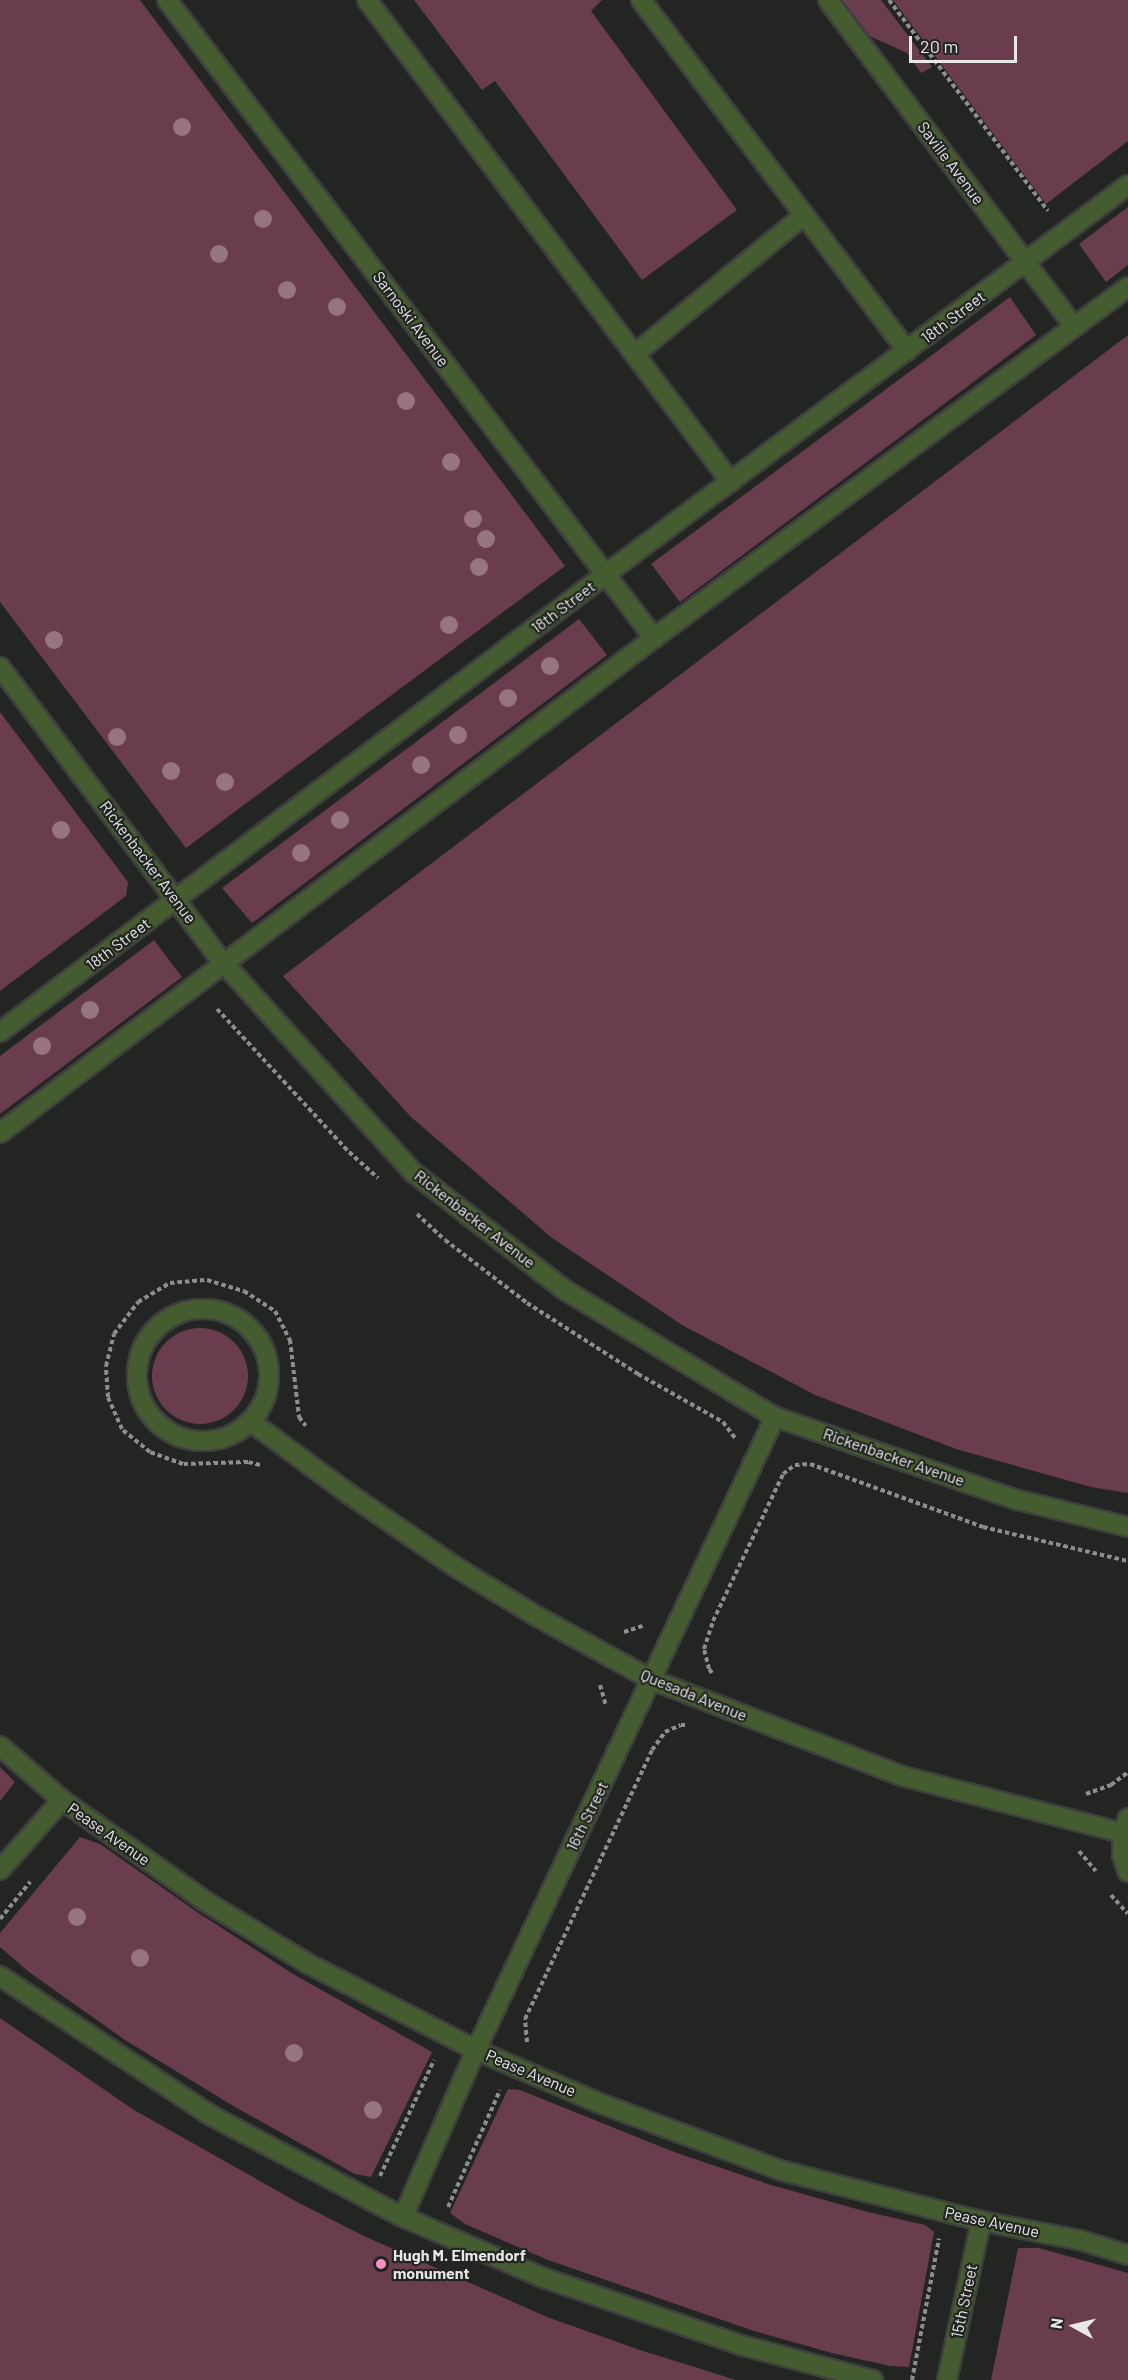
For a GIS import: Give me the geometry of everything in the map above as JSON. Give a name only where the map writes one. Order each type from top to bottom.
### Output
[{"type":"street","name":"Sarnoski Avenue","points":[[167,0],[654,638]]},
{"type":"street","points":[[367,0],[731,482]]},
{"type":"street","points":[[641,0],[907,351]]},
{"type":"street","name":"Saville Avenue","points":[[828,0],[1074,327]]},
{"type":"street","name":"18th Street","points":[[0,1032],[606,574],[1128,185]]},
{"type":"street","points":[[635,354],[804,215]]},
{"type":"street","points":[[0,1133],[654,638],[1128,287]]},
{"type":"street","name":"Rickenbacker Avenue","points":[[0,666],[224,964],[414,1173],[565,1290],[775,1417],[1017,1500],[1128,1527]]},
{"type":"street","points":[[192,1310],[212,1310],[232,1316],[249,1328],[261,1344],[268,1364],[268,1384],[262,1404],[250,1421],[232,1435],[211,1441],[188,1440],[167,1431],[150,1415],[140,1395],[137,1372],[142,1350],[154,1330],[172,1317],[192,1310]]},
{"type":"street","name":"16th Street","points":[[403,2217],[476,2050],[775,1417]]},
{"type":"street","name":"Quesada Avenue","points":[[250,1421],[348,1494],[453,1566],[538,1617],[652,1680],[902,1776],[1125,1825],[1122,1855],[1128,1872]]},
{"type":"street","name":"Pease Avenue","points":[[0,1746],[62,1800],[205,1901],[305,1962],[476,2050],[599,2103],[783,2171],[981,2221],[1080,2240],[1128,2255]]},
{"type":"street","points":[[0,1870],[62,1800]]},
{"type":"street","points":[[0,1976],[210,2115],[403,2217],[555,2282],[741,2345],[873,2380]]},
{"type":"street","name":"15th Street","points":[[947,2380],[981,2221]]},
{"type":"path","points":[[889,0],[1065,233]]},
{"type":"path","points":[[716,1677],[708,1669],[704,1649],[713,1621],[783,1474],[795,1465],[810,1464],[983,1527],[1128,1560]]},
{"type":"path","points":[[528,2044],[525,2035],[525,2019],[652,1750],[665,1732],[681,1725],[690,1726]]},
{"type":"path","points":[[1077,1797],[1111,1785],[1128,1772]]},
{"type":"path","points":[[1068,1846],[1078,1850],[1099,1875]]},
{"type":"path","points":[[1110,1893],[1120,1908],[1128,1914]]},
{"type":"path","points":[[436,2232],[525,2035]]},
{"type":"path","points":[[912,2380],[945,2212]]},
{"type":"shaded area","points":[[0,0],[140,0],[565,566],[186,848],[0,602]]},
{"type":"shaded area","points":[[414,0],[602,0],[591,11],[737,210],[642,280],[495,81],[482,90]]},
{"type":"shaded area","points":[[840,0],[881,0],[932,67],[921,73],[907,53],[865,34]]},
{"type":"shaded area","points":[[893,0],[1128,0],[1128,141],[1046,204]]},
{"type":"shaded area","points":[[1128,207],[1128,265],[1106,282],[1079,244]]},
{"type":"shaded area","points":[[1010,297],[1036,335],[680,602],[651,564]]},
{"type":"shaded area","points":[[1128,335],[1128,1493],[1091,1487],[956,1449],[815,1395],[682,1325],[552,1238],[411,1117],[283,976]]},
{"type":"shaded area","points":[[579,619],[607,655],[252,923],[222,888]]},
{"type":"shaded area","points":[[0,712],[128,882],[126,896],[0,991]]},
{"type":"shaded area","points":[[154,940],[182,977],[0,1114],[0,1056]]},
{"type":"shaded area","points":[[200,1328],[218,1332],[234,1342],[244,1358],[248,1376],[244,1394],[234,1410],[218,1420],[200,1424],[182,1420],[166,1410],[156,1394],[152,1376],[156,1358],[166,1342],[182,1332]]},
{"type":"shaded area","points":[[0,1767],[15,1782],[0,1801]]},
{"type":"shaded area","points":[[80,1837],[100,1844],[197,1912],[293,1974],[432,2052],[371,2177],[355,2174],[235,2107],[125,2040],[29,1972],[0,1947],[0,1933]]},
{"type":"shaded area","points":[[0,2018],[134,2110],[299,2203],[364,2236],[547,2317],[640,2350],[736,2380],[0,2380]]},
{"type":"shaded area","points":[[508,2089],[520,2090],[674,2152],[771,2185],[925,2225],[934,2232],[909,2367],[890,2366],[832,2353],[754,2331],[548,2260],[465,2224],[450,2213]]},
{"type":"shaded area","points":[[1018,2248],[1039,2248],[1128,2273],[1128,2380],[991,2380]]},
{"type":"place","name":"Hugh M. Elmendorf monument","points":[[381,2264]]}]
